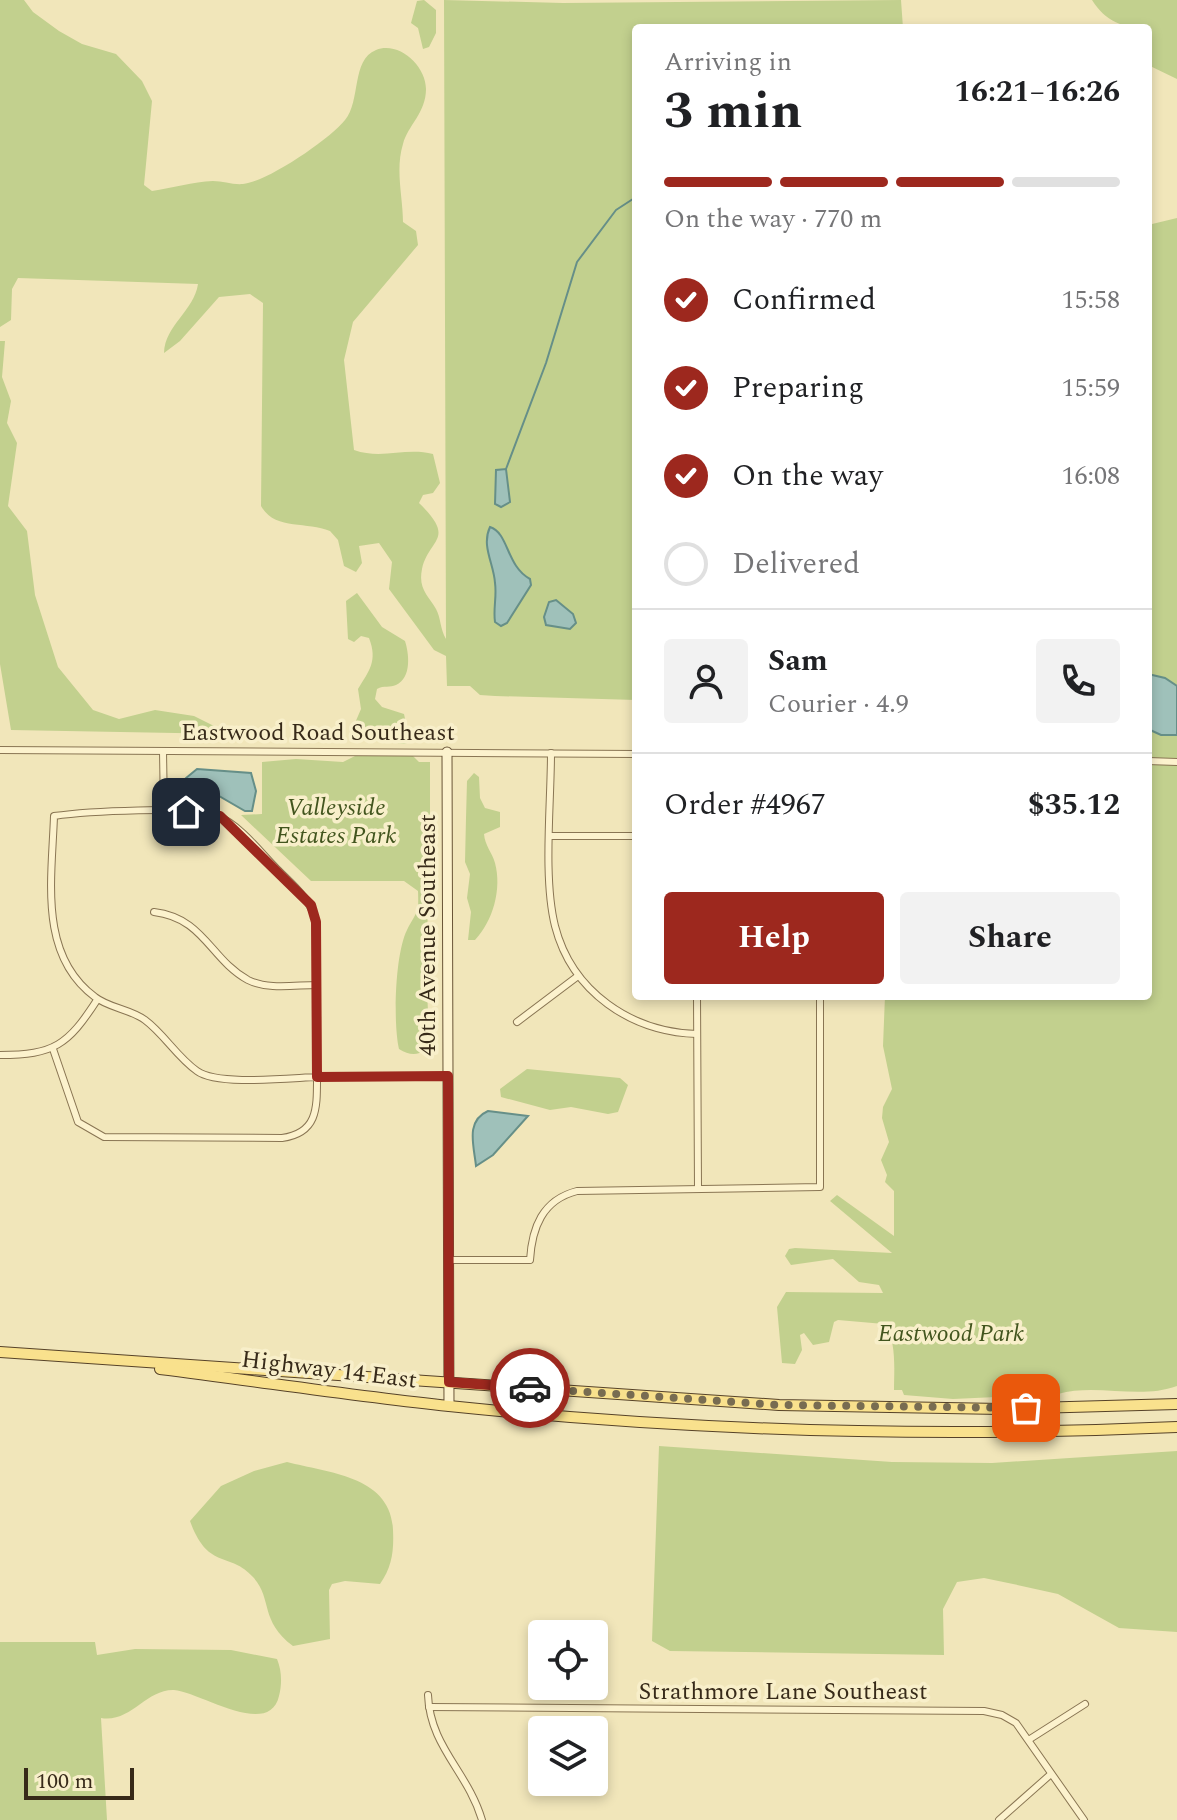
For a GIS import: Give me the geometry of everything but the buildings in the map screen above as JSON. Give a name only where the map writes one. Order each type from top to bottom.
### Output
[{"type":"main road","name":"Highway 14 East","points":[[0,1352],[729,1402],[873,1408],[1177,1404]]},
{"type":"main road","name":"Highway 14 East","points":[[99,1359],[449,1406],[839,1431],[1177,1427]]},
{"type":"street","name":"Eastwood Road Southeast","points":[[0,750],[632,754]]},
{"type":"street","points":[[163,751],[164,812]]},
{"type":"street","name":"40th Avenue Southeast","points":[[447,752],[449,1406]]},
{"type":"street","points":[[551,753],[553,916],[563,950],[578,976],[608,1005],[631,1020],[659,1030],[697,1034]]},
{"type":"street","points":[[1152,761],[1177,762]]},
{"type":"street","points":[[53,1049],[78,1122],[104,1137],[295,1136],[305,1131],[316,1116],[317,1077],[317,985],[316,922],[306,897],[220,816],[209,812],[78,812],[54,816],[52,907],[56,939],[69,970],[97,1000],[145,1021],[205,1076],[317,1077],[448,1076]]},
{"type":"street","points":[[551,836],[632,836]]},
{"type":"street","points":[[154,912],[176,915],[188,922],[247,979],[271,986],[317,985]]},
{"type":"street","points":[[517,1022],[578,976]]},
{"type":"street","points":[[0,1055],[27,1055],[53,1049],[75,1032],[97,1000]]},
{"type":"street","points":[[697,1000],[698,1188]]},
{"type":"street","points":[[449,1260],[530,1260],[539,1218],[552,1203],[569,1193],[820,1187],[820,1000]]},
{"type":"street","points":[[428,1695],[436,1737],[467,1781],[482,1820]]},
{"type":"street","points":[[1030,1739],[1085,1704]]},
{"type":"street","name":"Strathmore Lane Southeast","points":[[429,1707],[984,1711],[1002,1715],[1016,1723],[1084,1820]]},
{"type":"street","points":[[999,1820],[1051,1774]]},
{"type":"green space","points":[[0,0],[24,0],[33,12],[59,31],[82,44],[116,54],[142,81],[152,101],[144,185],[152,191],[213,181],[243,184],[282,168],[345,120],[353,102],[359,72],[368,55],[385,48],[402,52],[416,64],[425,80],[426,89],[420,112],[403,144],[399,174],[403,222],[416,231],[418,245],[353,322],[344,360],[354,450],[374,454],[433,454],[440,483],[433,493],[423,495],[419,503],[430,515],[438,532],[425,559],[421,582],[438,612],[446,639],[444,0],[563,3],[901,0],[903,24],[632,24],[632,700],[480,695],[470,686],[447,686],[446,656],[434,650],[389,589],[392,562],[379,543],[359,546],[362,563],[356,572],[344,566],[338,540],[330,531],[283,522],[267,514],[261,506],[263,303],[250,294],[219,297],[180,341],[164,353],[169,334],[191,302],[198,284],[18,278],[12,289],[11,320],[0,327]]},
{"type":"green space","points":[[424,0],[436,10],[436,33],[429,47],[423,49],[418,28],[411,23],[417,1]]},
{"type":"green space","points":[[1092,0],[1177,0],[1177,79],[1152,67],[1152,24],[1122,24],[1103,14]]},
{"type":"green space","name":"Eastwood Park","points":[[1177,218],[1177,1386],[1148,1392],[1088,1390],[953,1399],[904,1395],[902,1390],[894,1390],[893,1347],[884,1324],[838,1320],[834,1322],[829,1342],[813,1345],[804,1333],[800,1335],[802,1350],[795,1364],[782,1363],[777,1307],[786,1292],[883,1293],[879,1285],[859,1282],[833,1259],[791,1265],[785,1256],[789,1249],[795,1248],[892,1253],[830,1201],[837,1195],[894,1236],[894,1191],[885,1182],[887,1175],[881,1160],[889,1142],[882,1118],[883,1107],[892,1089],[883,1046],[885,1000],[1152,1000],[1152,224]]},
{"type":"green space","points":[[0,341],[5,341],[2,377],[11,401],[7,423],[17,443],[8,506],[27,531],[35,595],[58,667],[93,710],[119,719],[155,710],[194,716],[230,734],[11,730],[0,664]]},
{"type":"green space","points":[[357,593],[382,627],[405,641],[408,658],[405,677],[396,685],[377,689],[375,699],[382,707],[404,714],[410,742],[404,744],[369,736],[355,723],[361,709],[358,689],[371,665],[373,653],[369,638],[361,636],[354,642],[348,639],[346,601]]},
{"type":"green space","name":"Valleyside Estates Park","points":[[357,755],[413,756],[419,762],[430,762],[430,858],[435,877],[425,936],[429,1038],[426,1050],[416,1054],[399,1049],[396,1006],[400,955],[407,930],[418,909],[418,891],[404,881],[311,881],[241,815],[262,814],[262,762],[296,759],[343,762]]},
{"type":"green space","points":[[474,773],[479,777],[480,798],[485,808],[500,812],[500,827],[484,834],[497,873],[494,904],[487,924],[475,940],[468,940],[471,912],[467,898],[470,874],[465,862],[467,781]]},
{"type":"green space","points":[[527,1069],[620,1078],[628,1085],[618,1112],[608,1114],[571,1107],[550,1110],[501,1097],[500,1089]]},
{"type":"green space","points":[[659,1446],[892,1462],[992,1463],[1177,1451],[1177,1632],[1119,1628],[1058,1594],[984,1578],[957,1582],[943,1609],[944,1655],[670,1651],[652,1641]]},
{"type":"green space","points":[[287,1462],[338,1474],[370,1488],[382,1498],[390,1512],[393,1530],[391,1558],[380,1584],[345,1581],[332,1584],[329,1590],[330,1639],[293,1646],[275,1627],[263,1593],[253,1577],[204,1547],[190,1521],[221,1486],[254,1471]]},
{"type":"green space","points":[[0,1642],[95,1642],[97,1655],[135,1649],[231,1650],[277,1659],[281,1673],[280,1691],[273,1708],[262,1713],[232,1710],[174,1690],[155,1695],[121,1716],[101,1718],[107,1820],[0,1820]]},
{"type":"water","points":[[506,469],[510,502],[501,507],[495,504],[496,470]]},
{"type":"water","points":[[490,527],[501,536],[516,566],[530,579],[531,585],[507,623],[501,626],[495,622],[494,576],[487,541]]},
{"type":"water","points":[[556,600],[573,614],[576,623],[570,629],[546,625],[544,617],[549,602]]},
{"type":"water","points":[[1152,675],[1165,678],[1177,686],[1177,735],[1161,735],[1152,731]]},
{"type":"water","points":[[197,769],[251,773],[256,791],[252,811],[245,811],[212,792],[190,791],[186,778]]},
{"type":"water","points":[[488,1111],[528,1116],[493,1155],[476,1166],[474,1128],[476,1121]]},
{"type":"waterway","points":[[506,469],[546,363],[577,262],[616,210],[632,200]]},
{"type":"way so far","points":[[530,1388],[779,1405],[1026,1408]]},
{"type":"route","points":[[186,812],[209,812],[220,816],[237,829],[311,905],[316,922],[317,1077],[448,1076],[449,1382],[530,1388]]}]
